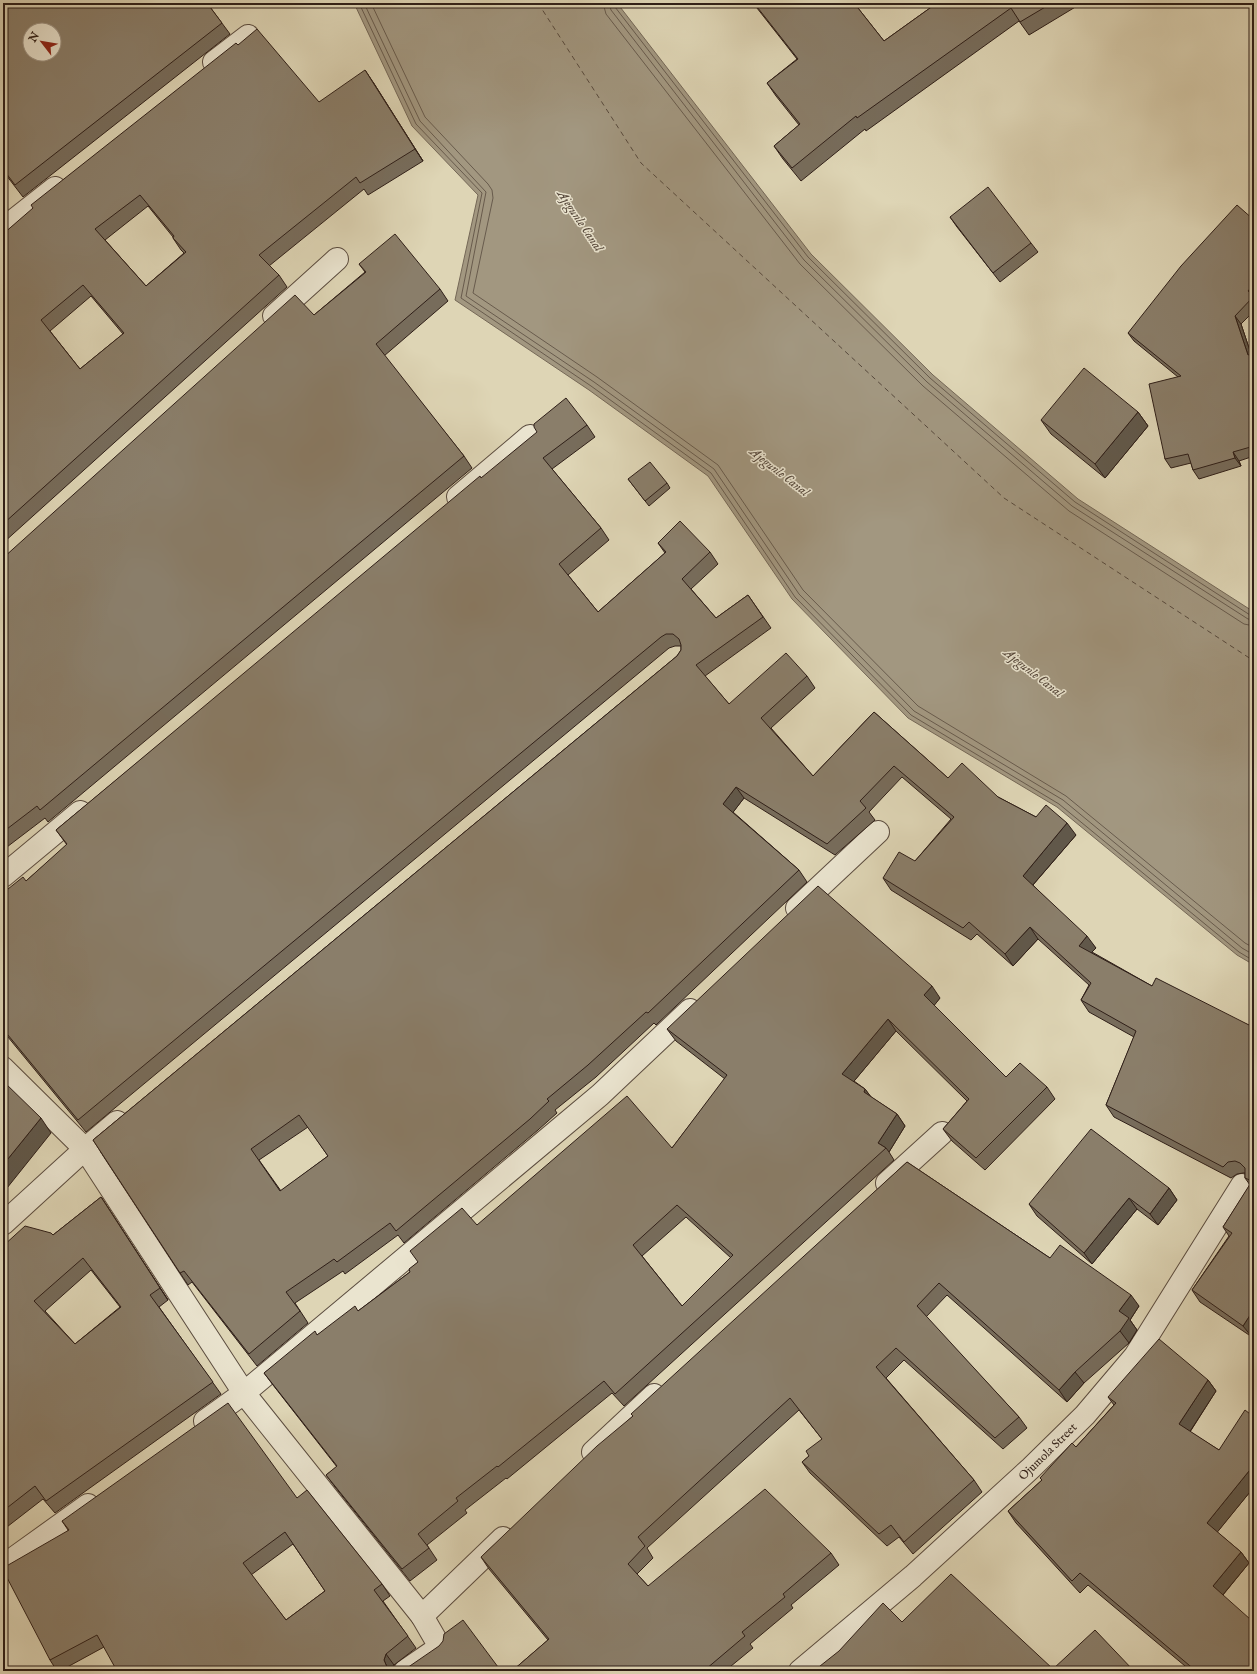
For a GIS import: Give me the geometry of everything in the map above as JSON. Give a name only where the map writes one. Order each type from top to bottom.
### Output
[{"type":"street","points":[[200,73],[248,36]]},
{"type":"street","points":[[3,230],[72,175]]},
{"type":"street","points":[[261,328],[337,259]]},
{"type":"street","points":[[444,508],[530,436]]},
{"type":"street","points":[[3,876],[95,800]]},
{"type":"street","points":[[785,920],[878,832]]},
{"type":"street","points":[[187,1434],[244,1393],[600,1095],[704,996]]},
{"type":"street","points":[[3,1068],[85,1149],[244,1393],[422,1616],[440,1647],[405,1671]]},
{"type":"street","points":[[3,1224],[85,1149],[134,1108]]},
{"type":"street","points":[[872,1197],[942,1133]]},
{"type":"street","name":"Ojumola Street","points":[[800,1671],[913,1576],[1031,1468],[1085,1415],[1135,1356],[1242,1185]]},
{"type":"street","points":[[581,1463],[668,1382]]},
{"type":"street","points":[[3,1566],[105,1493]]},
{"type":"street","points":[[422,1616],[519,1523]]},
{"type":"water","name":"Ajegunle Canal","points":[[354,3],[617,3],[811,254],[933,375],[1078,499],[1254,612],[1254,965],[1237,955],[1057,807],[908,718],[792,599],[708,476],[589,390],[455,300],[478,195],[412,126]]},
{"type":"building","points":[[3,3],[207,3],[222,23],[15,185],[3,169]]},
{"type":"building","points":[[754,3],[854,3],[884,41],[937,3],[1052,3],[1020,22],[1011,8],[857,118],[856,116],[792,168],[774,146],[800,124],[767,83],[798,59]]},
{"type":"building","points":[[257,29],[319,102],[365,70],[415,149],[360,183],[356,177],[259,255],[279,275],[3,524],[3,234],[33,208],[31,205],[236,43],[238,45]],"holes":[[[140,195],[174,236],[173,238],[186,252],[146,286],[95,229]],[[83,285],[124,333],[80,369],[41,320]]]},
{"type":"building","points":[[988,187],[1031,243],[993,273],[950,217]]},
{"type":"building","points":[[1237,205],[1254,220],[1254,284],[1248,291],[1254,296],[1235,316],[1248,355],[1254,353],[1254,446],[1233,452],[1235,458],[1193,470],[1188,454],[1165,459],[1149,384],[1181,376],[1128,333],[1181,266]]},
{"type":"building","points":[[395,234],[440,289],[376,344],[464,456],[40,810],[37,806],[3,832],[3,558],[295,295],[314,315],[366,272],[359,264]]},
{"type":"building","points":[[1084,368],[1138,412],[1095,464],[1041,420]]},
{"type":"building","points":[[566,398],[587,425],[543,458],[601,528],[559,564],[598,612],[666,552],[658,543],[680,521],[710,552],[682,579],[716,618],[748,595],[763,617],[696,665],[729,704],[786,653],[807,676],[761,718],[813,776],[874,712],[948,778],[962,763],[998,797],[1036,817],[1046,805],[1067,823],[1023,876],[1087,936],[1079,946],[1152,986],[1156,978],[1251,1026],[1254,1021],[1254,1309],[1243,1326],[1192,1290],[1232,1233],[1223,1227],[1252,1181],[1245,1178],[1245,1168],[1240,1163],[1235,1161],[1228,1162],[1223,1167],[1106,1105],[1136,1031],[1081,1000],[1091,983],[1030,927],[1005,954],[969,922],[963,928],[883,878],[899,852],[915,861],[954,817],[894,766],[860,801],[866,808],[827,844],[736,787],[723,804],[799,870],[648,1013],[646,1012],[588,1065],[547,1099],[549,1101],[530,1119],[396,1231],[390,1223],[337,1262],[334,1259],[286,1292],[300,1311],[249,1354],[184,1271],[180,1273],[93,1140],[677,656],[681,650],[679,639],[673,634],[666,634],[661,637],[78,1120],[3,1029],[3,893],[23,877],[26,881],[67,844],[56,830],[480,476],[481,478],[537,432],[534,424]],"holes":[[[299,1115],[328,1156],[280,1191],[251,1149]]]},
{"type":"building","points":[[650,462],[667,483],[645,501],[628,479]]},
{"type":"building","points":[[818,886],[932,986],[924,995],[1006,1077],[1020,1063],[1047,1087],[976,1158],[943,1129],[969,1099],[888,1019],[842,1074],[865,1089],[864,1092],[897,1114],[878,1143],[886,1148],[615,1394],[604,1381],[498,1467],[497,1466],[456,1498],[458,1501],[418,1534],[429,1548],[402,1569],[326,1475],[337,1466],[264,1373],[315,1331],[317,1335],[355,1306],[358,1311],[410,1272],[409,1269],[418,1262],[410,1251],[462,1208],[477,1225],[627,1096],[672,1148],[727,1075],[667,1029]],"holes":[[[677,1205],[733,1255],[682,1306],[633,1245]]]},
{"type":"building","points":[[3,1081],[41,1118],[3,1165]]},
{"type":"building","points":[[1091,1129],[1169,1188],[1150,1214],[1129,1198],[1084,1253],[1029,1204]]},
{"type":"building","points":[[907,1162],[1050,1258],[1060,1245],[1131,1295],[1119,1311],[1129,1318],[1120,1331],[1075,1372],[1059,1390],[939,1283],[917,1306],[1019,1417],[995,1438],[896,1348],[876,1367],[974,1480],[904,1542],[891,1525],[879,1534],[802,1462],[809,1456],[806,1451],[822,1439],[790,1398],[638,1537],[645,1546],[628,1564],[648,1586],[765,1489],[831,1553],[783,1594],[785,1597],[742,1632],[745,1636],[706,1669],[708,1671],[512,1671],[549,1639],[481,1557],[597,1446],[633,1416],[631,1414]]},
{"type":"building","points":[[101,1197],[160,1288],[150,1295],[213,1382],[46,1501],[35,1486],[3,1511],[3,1246],[25,1226],[51,1233],[53,1235]],"holes":[[[83,1258],[121,1307],[75,1344],[34,1301]]]},
{"type":"building","points":[[1159,1339],[1208,1380],[1179,1424],[1219,1450],[1245,1410],[1254,1417],[1254,1475],[1249,1471],[1207,1523],[1241,1552],[1213,1586],[1250,1619],[1254,1614],[1254,1660],[1245,1671],[1196,1671],[1080,1573],[1072,1581],[1008,1511],[1042,1480],[1040,1478],[1072,1443],[1076,1447],[1116,1403],[1108,1397]]},
{"type":"building","points":[[228,1403],[297,1498],[307,1490],[382,1584],[374,1590],[408,1636],[386,1654],[384,1660],[387,1667],[392,1671],[117,1671],[97,1635],[50,1660],[3,1568],[69,1530],[62,1521]],"holes":[[[285,1532],[325,1591],[286,1620],[243,1563]]]},
{"type":"building","points":[[951,1574],[1053,1669],[1095,1630],[1134,1671],[815,1670],[839,1651],[883,1603],[902,1622]]},
{"type":"building","points":[[463,1620],[501,1671],[399,1671],[404,1670],[439,1646],[443,1641],[444,1634]]},
{"type":"ferry route","points":[[538,3],[641,163],[1004,498],[1254,661]]}]
